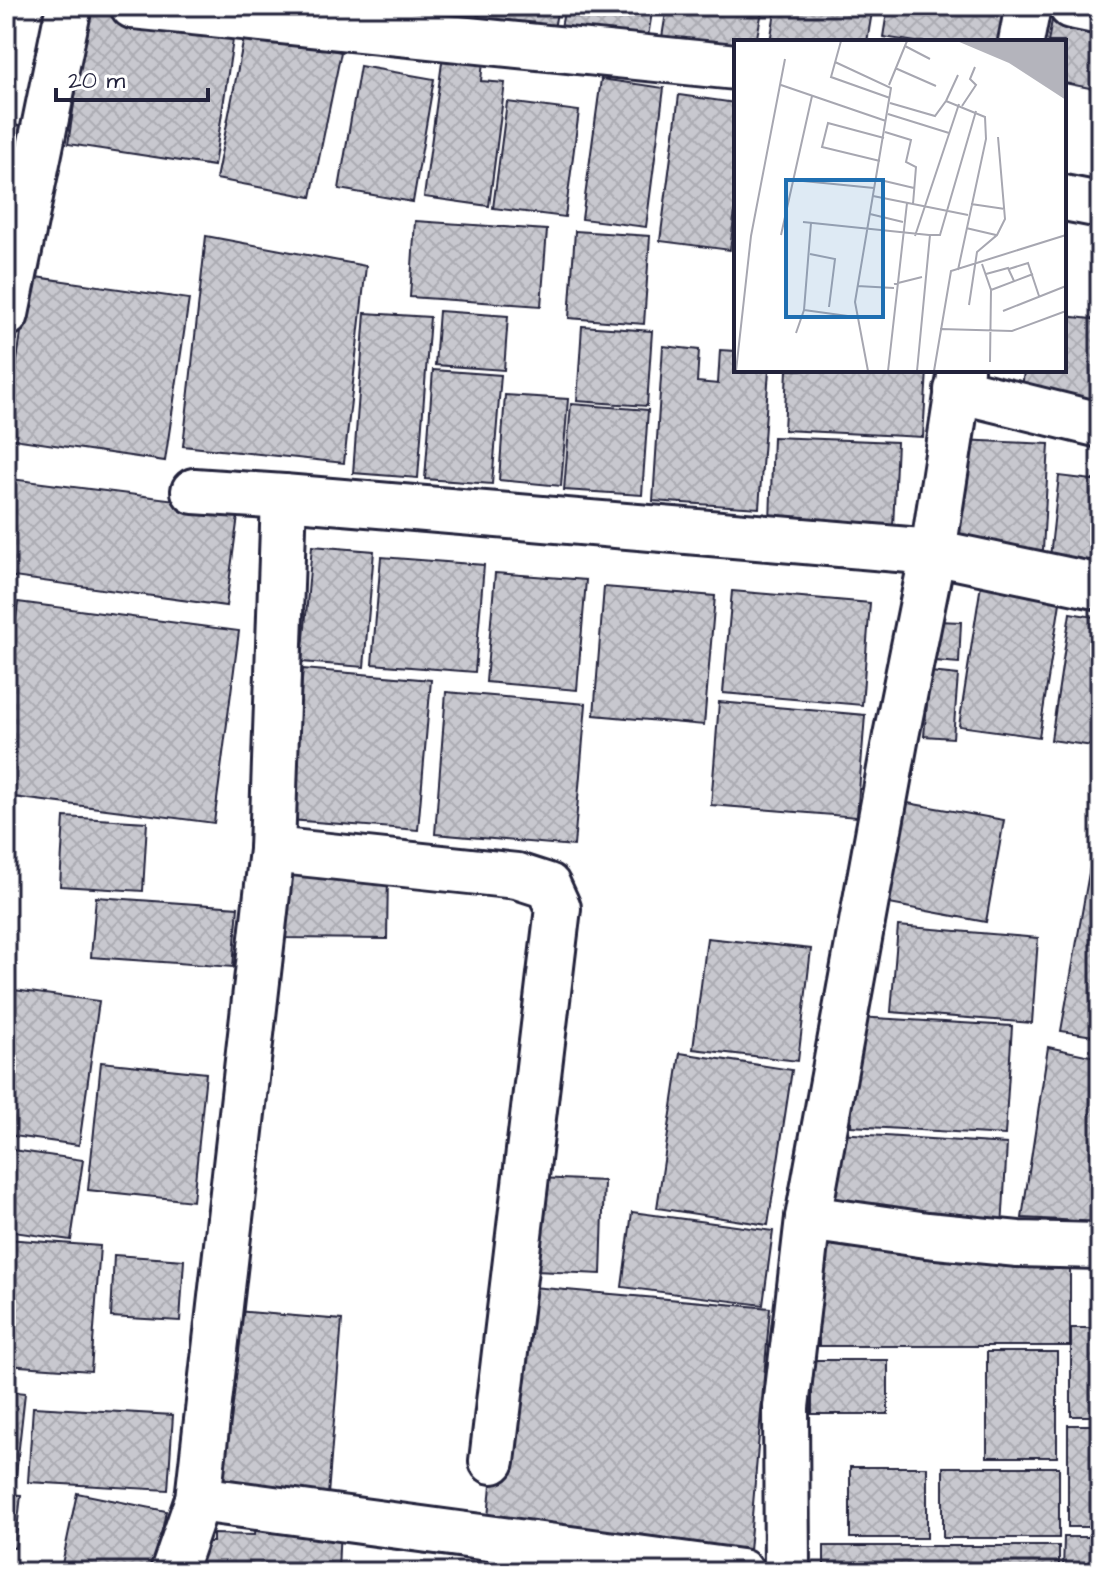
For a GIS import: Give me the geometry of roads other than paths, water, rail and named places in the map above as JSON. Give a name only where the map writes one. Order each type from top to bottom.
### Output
[{"type":"street","points":[[6,314],[69,6]]},
{"type":"street","points":[[133,6],[734,67]]},
{"type":"street","points":[[1021,40],[1028,6]]},
{"type":"street","points":[[1071,6],[1100,12]]},
{"type":"street","points":[[1066,198],[1100,205]]},
{"type":"street","points":[[787,1572],[786,1407],[808,1218],[896,736],[933,552],[959,380],[1100,425]]},
{"type":"street","points":[[194,491],[933,552],[1100,587]]},
{"type":"street","points":[[173,1572],[198,1499],[272,850],[284,497]]},
{"type":"street","points":[[272,850],[517,876],[548,886],[558,908],[492,1461]]},
{"type":"street","points":[[808,1218],[927,1235],[1100,1246]]},
{"type":"street","points":[[198,1499],[741,1572]]}]
